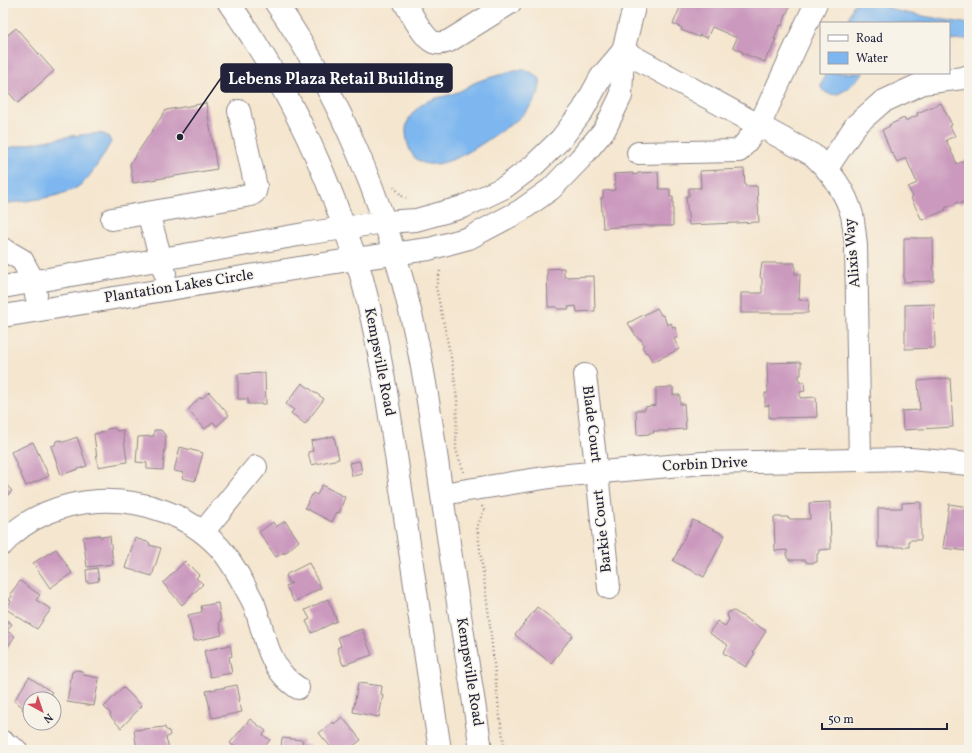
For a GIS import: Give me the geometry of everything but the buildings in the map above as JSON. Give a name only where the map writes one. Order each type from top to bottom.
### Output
[{"type":"street","name":"Kempsville Road","points":[[229,3],[244,23],[304,128],[334,197],[355,259],[376,338],[388,402],[440,750]]},
{"type":"street","name":"Kempsville Road","points":[[276,3],[311,59],[340,114],[365,171],[395,254],[413,324],[430,417],[481,750]]},
{"type":"street","points":[[405,3],[426,35],[433,42],[438,43],[449,41],[510,3]]},
{"type":"street","points":[[638,153],[740,151],[759,126],[816,3]]},
{"type":"street","points":[[623,51],[633,4]]},
{"type":"street","name":"Plantation Lakes Circle","points":[[3,287],[161,258],[345,228],[384,222],[416,220],[463,207],[505,187],[533,166],[561,139],[583,110],[601,77],[623,51]]},
{"type":"street","name":"Plantation Lakes Circle","points":[[3,316],[169,288],[429,249],[469,238],[520,211],[551,189],[580,159],[605,129],[621,96],[623,51]]},
{"type":"street","name":"Alixis Way","points":[[623,51],[813,155],[827,168],[840,185],[852,214],[856,246],[860,460]]},
{"type":"street","points":[[827,168],[856,125],[882,102],[923,83],[969,76]]},
{"type":"street","points":[[112,219],[251,195],[255,192],[256,187],[239,111]]},
{"type":"street","points":[[148,213],[169,288]]},
{"type":"street","points":[[3,249],[22,260],[34,282],[38,310]]},
{"type":"street","name":"Blade Court","points":[[585,375],[597,473]]},
{"type":"street","name":"Corbin Drive","points":[[442,494],[557,476],[703,463],[910,459],[969,464]]},
{"type":"street","points":[[203,532],[256,467]]},
{"type":"street","name":"Barkie Court","points":[[597,473],[609,588]]},
{"type":"street","points":[[3,544],[6,539],[28,522],[49,511],[67,505],[85,502],[115,500],[135,503],[159,509],[182,519],[203,532],[220,548],[238,574],[254,603],[270,655],[285,678],[298,688]]},
{"type":"street","points":[[3,742],[16,750]]},
{"type":"water","points":[[854,3],[878,3],[900,12],[969,24],[969,39],[950,41],[950,22],[847,22]]},
{"type":"water","points":[[514,70],[528,71],[540,79],[540,87],[536,99],[520,117],[481,144],[455,159],[441,163],[429,164],[418,160],[410,150],[406,133],[407,124],[417,109],[428,101],[458,92],[479,81]]},
{"type":"water","points":[[826,74],[863,74],[849,87],[838,94],[832,95],[827,93],[821,88],[821,84]]},
{"type":"water","points":[[100,133],[108,136],[111,142],[96,167],[76,188],[41,199],[3,204],[3,149],[71,136]]},
{"type":"place","name":"Lebens Plaza Retail Building","points":[[180,137]]}]
